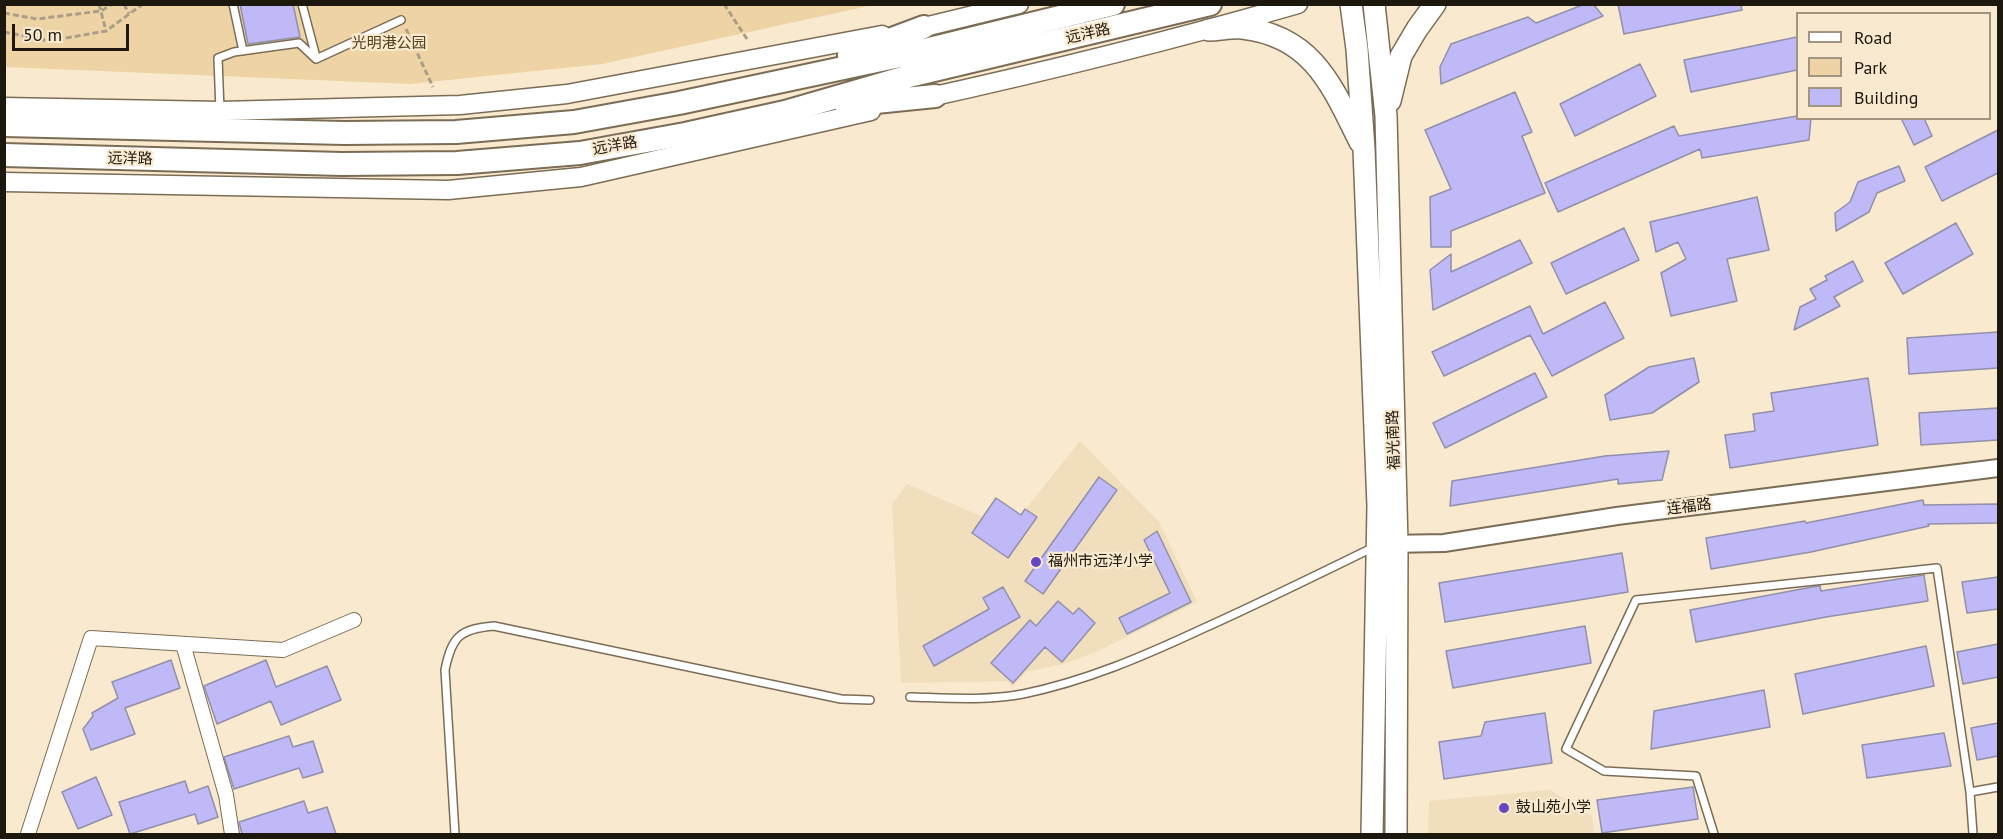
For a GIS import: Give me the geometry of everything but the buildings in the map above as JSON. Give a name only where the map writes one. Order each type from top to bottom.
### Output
[{"type":"highway","name":"远洋路","points":[[4,125],[344,134],[456,132],[574,122],[679,103],[909,54],[1113,4]]},
{"type":"highway","name":"远洋路","points":[[4,155],[342,164],[457,162],[580,153],[685,134],[785,112],[914,75],[1210,4]]},
{"type":"highway","points":[[777,81],[924,27]]},
{"type":"highway","points":[[785,112],[935,96]]},
{"type":"main road","points":[[4,107],[220,111],[460,105],[567,94],[924,27],[1019,4]]},
{"type":"main road","points":[[4,182],[448,190],[581,177],[935,96],[1209,30],[1298,4]]},
{"type":"main road","name":"福光南路","points":[[1351,4],[1357,49],[1364,149],[1388,544],[1372,834]]},
{"type":"main road","name":"福光南路","points":[[1374,4],[1386,116],[1388,544],[1396,834]]},
{"type":"main road","points":[[1386,116],[1401,56],[1416,29],[1435,4]]},
{"type":"main road","points":[[1209,30],[1240,28],[1270,34],[1302,51],[1329,82],[1364,149]]},
{"type":"street","name":"连福路","points":[[1388,544],[1444,543],[1627,515],[1998,468]]},
{"type":"street","points":[[28,834],[92,638],[283,650],[354,620]]},
{"type":"street","points":[[183,644],[226,795],[232,834]]},
{"type":"lane","points":[[233,4],[243,51]]},
{"type":"lane","points":[[302,4],[316,59]]},
{"type":"lane","points":[[316,59],[401,20]]},
{"type":"lane","points":[[220,111],[218,58],[243,51],[299,43],[316,59]]},
{"type":"lane","points":[[910,697],[964,699],[1021,695],[1077,681],[1133,661],[1388,544]]},
{"type":"lane","points":[[1714,834],[1696,776],[1604,771],[1566,750],[1636,600],[1937,568],[1970,792],[1973,834]]},
{"type":"lane","points":[[455,834],[445,670],[448,652],[458,637],[474,628],[494,626],[841,699],[870,700]]},
{"type":"lane","points":[[1970,792],[1998,787]]},
{"type":"path","points":[[99,4],[106,31]]},
{"type":"path","points":[[4,13],[37,19],[101,11],[112,4]]},
{"type":"path","points":[[124,4],[129,14]]},
{"type":"path","points":[[4,32],[49,41],[106,31],[143,4]]},
{"type":"path","points":[[724,4],[747,39]]},
{"type":"path","points":[[401,20],[433,87]]},
{"type":"shaded area","name":"福州市远洋小学","points":[[1080,441],[1159,522],[1197,602],[1098,651],[1064,664],[1026,672],[1013,687],[1006,681],[901,683],[892,504],[907,484],[983,517],[996,498],[1021,515]]},
{"type":"shaded area","name":"鼓山苑小学","points":[[1550,790],[1592,816],[1594,834],[1428,834],[1429,801]]},
{"type":"green space","name":"光明港公园","points":[[5,5],[873,5],[602,64],[410,84],[5,67]]},
{"type":"place","name":"福州市远洋小学","points":[[1036,562]]},
{"type":"place","name":"鼓山苑小学","points":[[1504,808]]}]
